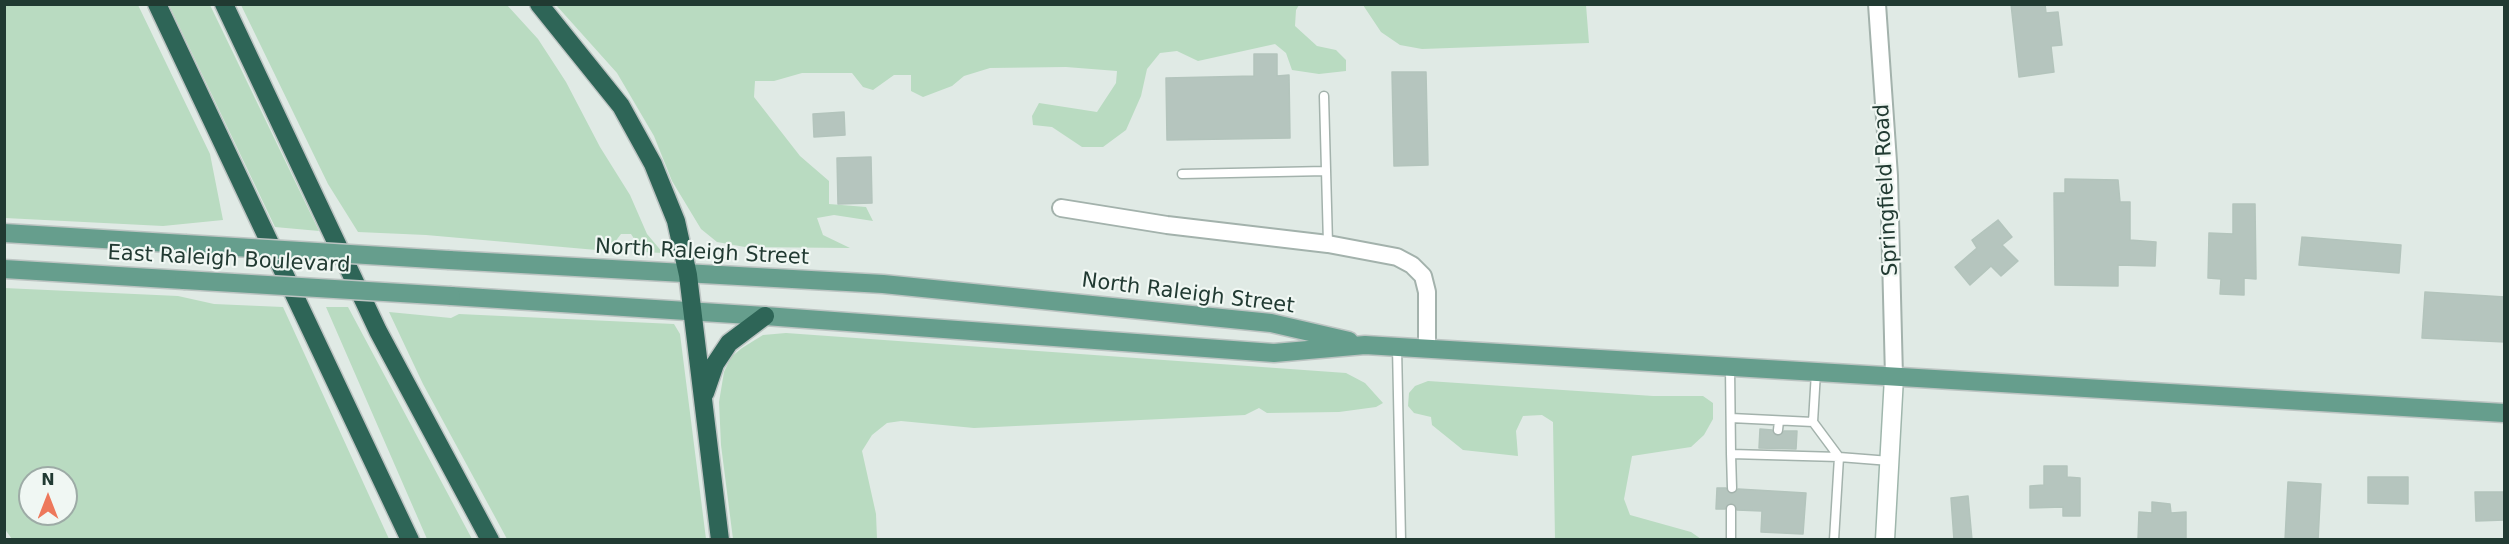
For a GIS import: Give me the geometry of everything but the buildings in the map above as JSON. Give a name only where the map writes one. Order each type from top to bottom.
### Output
[{"type":"highway","points":[[157,4],[410,540]]},
{"type":"highway","points":[[224,4],[378,331],[490,540]]},
{"type":"highway","points":[[539,4],[621,106],[647,154],[676,221],[688,275],[720,540]]},
{"type":"highway","points":[[703,397],[715,364],[729,343],[765,316]]},
{"type":"main road","name":"East Raleigh Boulevard","points":[[4,233],[449,260]]},
{"type":"main road","name":"North Raleigh Street","points":[[449,260],[883,284],[1272,323],[1365,345]]},
{"type":"main road","name":"East Raleigh Boulevard","points":[[4,269],[692,312]]},
{"type":"main road","points":[[692,312],[1274,353],[1365,345],[1427,348],[2505,413]]},
{"type":"main road","points":[[1885,540],[1894,377]]},
{"type":"street","name":"Springfield Road","points":[[1877,4],[1889,176],[1894,377]]},
{"type":"street","points":[[1060,208],[1167,225],[1328,244],[1396,257],[1423,276],[1427,292],[1427,348]]},
{"type":"lane","points":[[1324,96],[1328,244]]},
{"type":"lane","points":[[1182,174],[1326,171]]},
{"type":"lane","points":[[1397,347],[1401,540]]},
{"type":"lane","points":[[1730,367],[1731,488]]},
{"type":"lane","points":[[1816,372],[1813,422],[1839,457],[1834,540]]},
{"type":"lane","points":[[1731,418],[1779,425],[1813,422]]},
{"type":"lane","points":[[1731,454],[1777,453],[1890,461]]},
{"type":"lane","points":[[1731,509],[1731,540]]},
{"type":"green space","points":[[4,5],[138,5],[210,154],[223,220],[163,226],[5,218]]},
{"type":"green space","points":[[169,5],[210,5],[319,231],[275,227]]},
{"type":"green space","points":[[241,5],[507,5],[538,39],[566,82],[600,147],[630,195],[647,234],[663,253],[643,252],[631,234],[621,234],[608,251],[426,235],[358,232],[328,184]]},
{"type":"green space","points":[[556,5],[1299,5],[1296,10],[1295,26],[1317,46],[1336,50],[1346,60],[1346,71],[1319,74],[1292,70],[1286,53],[1275,44],[1198,61],[1177,51],[1160,53],[1147,69],[1141,96],[1126,130],[1103,147],[1082,147],[1052,127],[1033,125],[1032,116],[1039,103],[1097,112],[1116,83],[1117,71],[1066,67],[990,68],[964,76],[952,86],[923,97],[911,91],[911,75],[894,75],[873,90],[863,87],[852,73],[802,73],[774,81],[755,81],[754,97],[800,156],[829,181],[829,204],[866,207],[873,221],[834,215],[817,218],[823,235],[850,248],[745,247],[717,242],[701,229],[672,181],[654,136],[617,73]]},
{"type":"green space","points":[[1363,5],[1586,5],[1589,43],[1422,49],[1400,45],[1381,32]]},
{"type":"green space","points":[[4,288],[178,296],[214,304],[283,307],[389,539],[12,539],[4,528]]},
{"type":"green space","points":[[326,307],[348,307],[472,539],[427,539]]},
{"type":"green space","points":[[389,312],[451,318],[459,314],[674,324],[680,334],[706,539],[507,539],[423,384]]},
{"type":"green space","points":[[786,333],[1346,373],[1365,383],[1383,403],[1376,407],[1339,412],[1267,413],[1259,408],[1245,415],[974,428],[901,421],[887,423],[872,435],[862,451],[876,514],[877,539],[733,539],[721,445],[719,402],[724,372],[731,357],[742,348],[763,335]]},
{"type":"green space","points":[[1428,381],[1653,396],[1703,396],[1713,403],[1713,419],[1704,435],[1691,447],[1632,456],[1624,499],[1630,515],[1691,532],[1701,539],[1555,539],[1553,422],[1542,415],[1523,416],[1516,431],[1518,456],[1463,450],[1432,425],[1431,417],[1414,413],[1408,406],[1409,393],[1415,386]]}]
